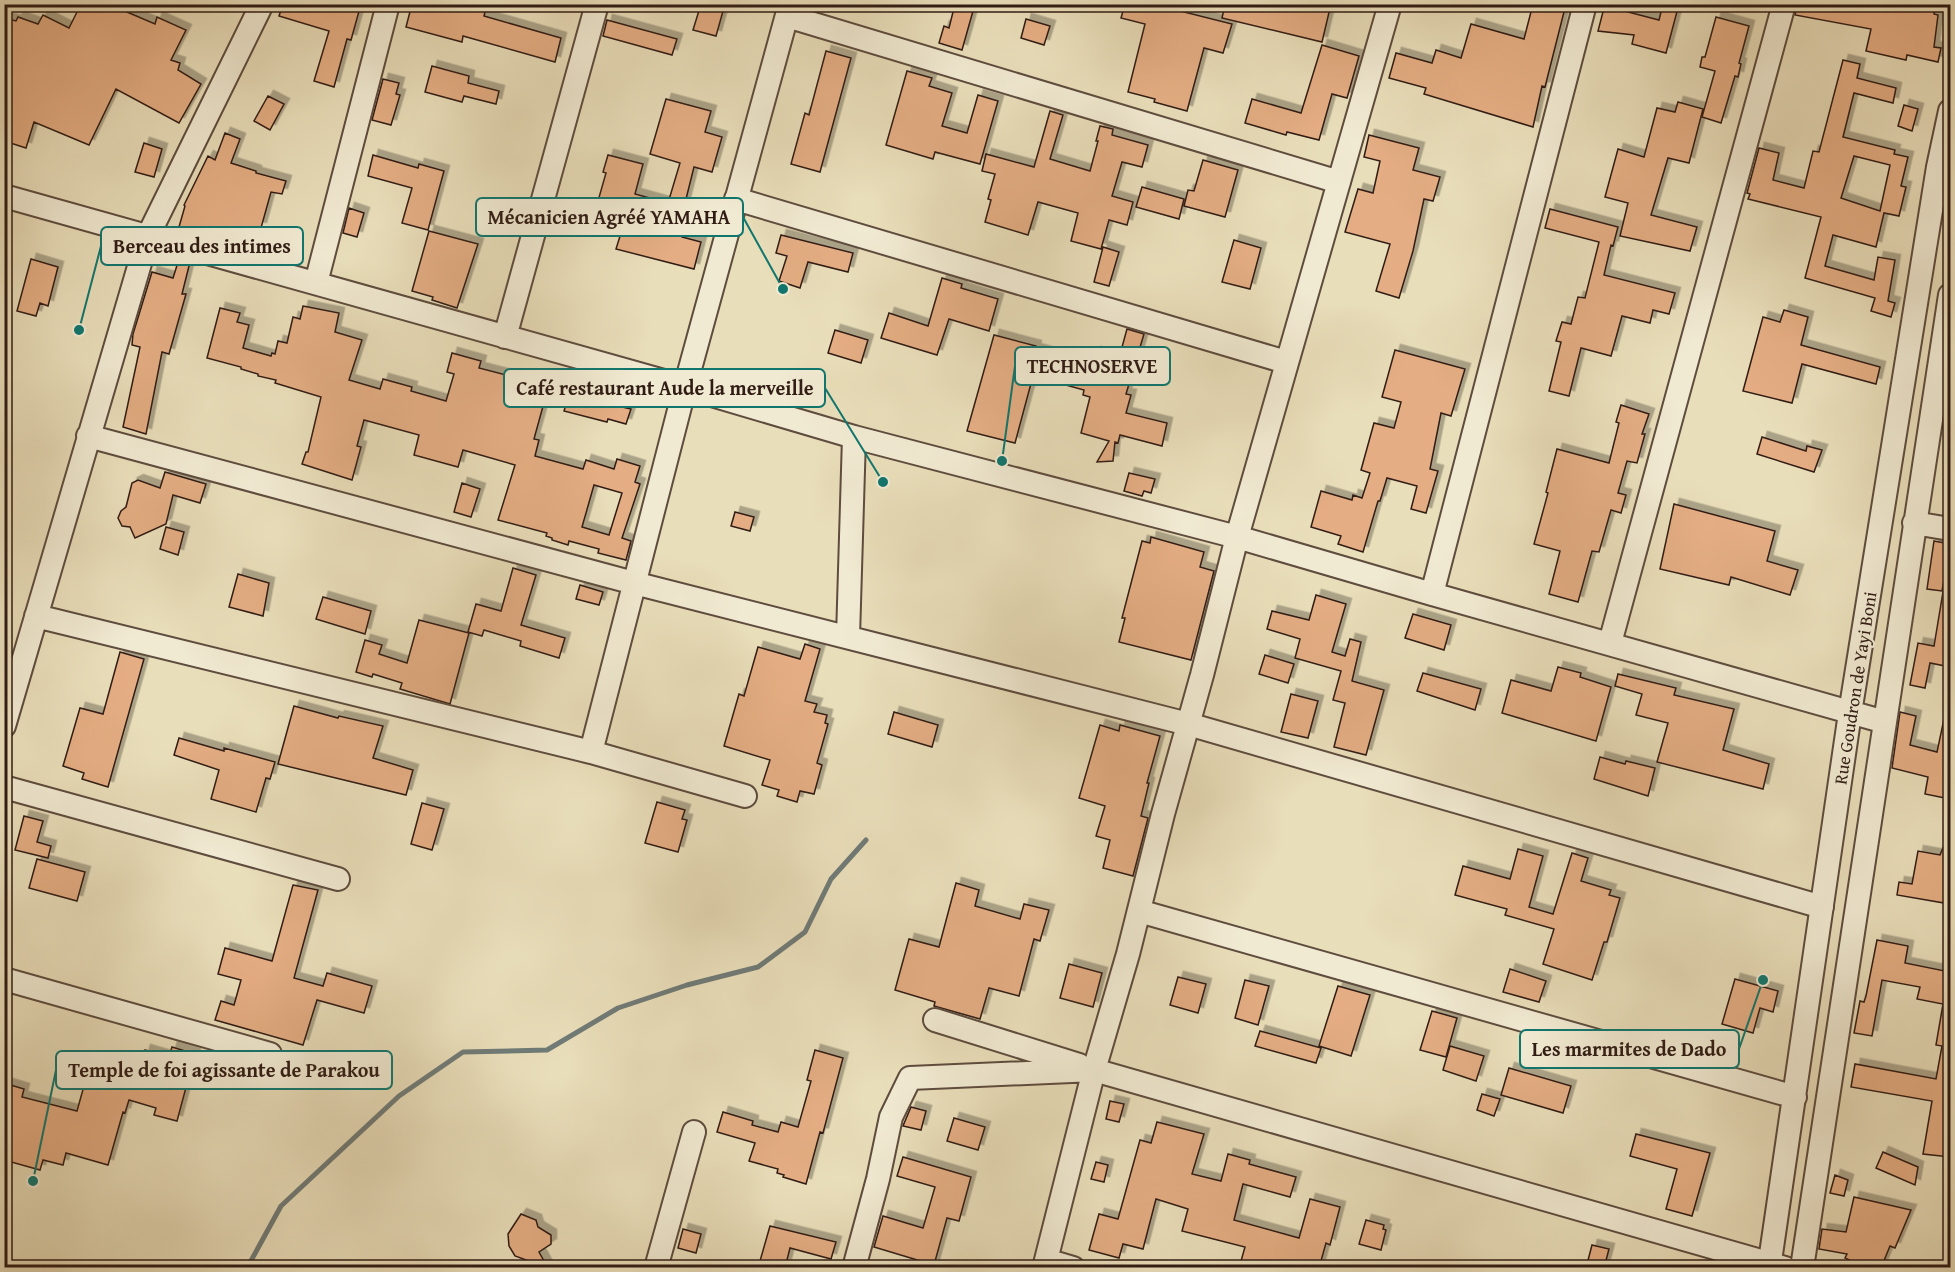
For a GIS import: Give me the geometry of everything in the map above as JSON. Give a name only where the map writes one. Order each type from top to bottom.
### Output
[{"type":"street","points":[[4,726],[148,236],[262,4]]},
{"type":"street","points":[[316,283],[388,4]]},
{"type":"street","points":[[506,337],[597,4]]},
{"type":"street","points":[[1073,1268],[1045,1264],[1094,1070],[1128,954],[1237,537],[1390,4]]},
{"type":"street","points":[[1432,594],[1585,4]]},
{"type":"street","points":[[1610,643],[1784,4]]},
{"type":"street","points":[[591,752],[685,387],[788,10],[1339,182]]},
{"type":"street","name":"Rue Goudron de Yayi Boni","points":[[1775,1266],[1795,1097],[1850,712],[1936,179],[1950,111]]},
{"type":"street","points":[[4,196],[685,387],[854,437],[1237,537],[1885,722]]},
{"type":"street","points":[[736,199],[1286,362]]},
{"type":"street","name":"Rue Goudron de Yayi Boni","points":[[1802,1268],[1950,295]]},
{"type":"street","points":[[88,436],[634,583],[1188,724],[1822,906]]},
{"type":"street","points":[[848,637],[854,437]]},
{"type":"street","points":[[1914,523],[1950,529]]},
{"type":"street","points":[[36,615],[591,752],[745,796]]},
{"type":"street","points":[[4,787],[338,879]]},
{"type":"street","points":[[1139,911],[1795,1097]]},
{"type":"street","points":[[4,979],[270,1054]]},
{"type":"street","points":[[935,1020],[1094,1070],[1775,1266]]},
{"type":"street","points":[[854,1268],[878,1179],[891,1117],[910,1078],[1094,1070]]},
{"type":"street","points":[[656,1268],[694,1132]]},
{"type":"building","points":[[81,4],[118,4],[128,9],[127,12],[155,24],[157,17],[186,30],[171,60],[180,63],[178,70],[201,84],[179,123],[116,89],[89,145],[34,122],[26,148],[4,141],[4,18],[16,21],[18,17],[38,24],[43,15],[69,28]]},
{"type":"building","points":[[283,4],[361,4],[351,40],[347,39],[334,87],[314,81],[329,31],[279,16]]},
{"type":"building","points":[[412,4],[487,4],[484,16],[561,38],[555,62],[463,36],[462,42],[406,27]]},
{"type":"building","points":[[701,4],[725,4],[716,36],[693,30]]},
{"type":"building","points":[[955,4],[975,4],[962,50],[939,43],[944,26],[949,28]]},
{"type":"building","points":[[1125,4],[1177,4],[1176,10],[1232,24],[1223,53],[1204,48],[1187,111],[1128,92],[1145,24],[1121,18]]},
{"type":"building","points":[[1225,4],[1331,4],[1322,42],[1222,18]]},
{"type":"building","points":[[1533,4],[1566,4],[1545,87],[1542,86],[1533,127],[1424,94],[1426,88],[1389,78],[1396,53],[1432,63],[1436,50],[1461,58],[1471,24],[1524,39]]},
{"type":"building","points":[[1605,4],[1630,4],[1628,12],[1659,20],[1663,4],[1679,4],[1666,53],[1632,44],[1634,35],[1598,31]]},
{"type":"building","points":[[1797,4],[1935,5],[1934,14],[1938,15],[1934,47],[1941,48],[1938,62],[1907,55],[1906,60],[1866,51],[1871,29],[1795,15]]},
{"type":"building","points":[[1716,17],[1749,26],[1739,63],[1741,64],[1738,77],[1735,76],[1721,123],[1702,117],[1715,71],[1700,67]]},
{"type":"building","points":[[1026,19],[1050,26],[1044,45],[1021,38]]},
{"type":"building","points":[[607,20],[677,39],[672,55],[603,36]]},
{"type":"building","points":[[1322,45],[1359,56],[1347,98],[1332,94],[1319,140],[1287,132],[1286,135],[1245,123],[1252,99],[1301,113]]},
{"type":"building","points":[[826,51],[851,58],[820,172],[791,164],[805,113],[809,115]]},
{"type":"building","points":[[1843,60],[1860,64],[1857,78],[1896,88],[1893,103],[1854,93],[1843,137],[1895,150],[1894,154],[1908,157],[1901,186],[1906,187],[1899,216],[1884,213],[1876,247],[1833,235],[1825,266],[1874,280],[1878,257],[1895,260],[1888,301],[1895,303],[1891,317],[1871,311],[1875,298],[1805,278],[1821,217],[1748,199],[1750,194],[1747,193],[1759,148],[1779,153],[1773,180],[1804,188],[1813,151],[1819,152]],"holes":[[[1854,156],[1890,165],[1880,211],[1841,198]]]},
{"type":"building","points":[[432,66],[469,76],[468,83],[499,91],[496,104],[464,96],[462,102],[425,92]]},
{"type":"building","points":[[907,71],[932,78],[929,86],[952,93],[942,126],[967,133],[978,95],[998,101],[980,164],[935,152],[933,159],[886,145]]},
{"type":"building","points":[[383,79],[399,83],[396,94],[400,95],[391,125],[372,120]]},
{"type":"building","points":[[268,96],[284,104],[270,130],[254,121]]},
{"type":"building","points":[[666,99],[711,111],[705,132],[722,137],[712,172],[694,167],[684,207],[690,209],[682,237],[701,242],[694,269],[616,249],[626,217],[596,208],[606,173],[603,172],[608,155],[643,164],[635,194],[668,203],[680,163],[650,154]]},
{"type":"building","points":[[1678,102],[1703,109],[1689,163],[1668,158],[1651,215],[1697,227],[1690,251],[1620,236],[1628,203],[1605,197],[1618,149],[1644,157],[1657,108],[1675,112]]},
{"type":"building","points":[[1904,105],[1918,109],[1912,131],[1898,126]]},
{"type":"building","points":[[1050,111],[1063,115],[1050,159],[1090,171],[1100,126],[1113,129],[1112,135],[1148,145],[1142,167],[1122,162],[1112,196],[1133,202],[1127,225],[1109,220],[1101,249],[1071,241],[1078,213],[1038,202],[1028,235],[985,222],[995,174],[982,171],[986,154],[1034,167]]},
{"type":"building","points":[[225,133],[240,139],[231,163],[286,181],[282,194],[271,192],[261,228],[256,227],[254,234],[246,231],[244,238],[234,235],[233,239],[211,233],[210,236],[179,227],[184,205],[208,156],[215,160]]},
{"type":"building","points":[[1369,135],[1419,148],[1413,170],[1440,177],[1433,201],[1424,199],[1413,251],[1399,298],[1376,291],[1390,244],[1345,232],[1358,189],[1373,193],[1380,161],[1364,157]]},
{"type":"building","points":[[144,143],[162,149],[154,177],[135,172]]},
{"type":"building","points":[[373,155],[418,168],[419,164],[444,171],[428,230],[402,223],[412,188],[368,176]]},
{"type":"building","points":[[1203,160],[1238,170],[1225,217],[1184,206],[1188,190],[1194,191]]},
{"type":"building","points":[[1142,187],[1184,199],[1179,219],[1136,207]]},
{"type":"building","points":[[349,208],[364,213],[357,237],[343,233]]},
{"type":"building","points":[[1550,209],[1618,227],[1604,275],[1675,293],[1669,314],[1653,310],[1650,323],[1622,316],[1611,356],[1581,348],[1569,396],[1549,391],[1561,342],[1556,341],[1562,322],[1571,324],[1578,297],[1585,298],[1599,242],[1545,228]]},
{"type":"building","points":[[429,231],[478,244],[457,308],[432,300],[433,297],[412,291]]},
{"type":"building","points":[[781,235],[853,253],[848,272],[808,262],[800,288],[779,281],[787,256],[776,253]]},
{"type":"building","points":[[1234,240],[1261,248],[1250,289],[1222,282]]},
{"type":"building","points":[[1103,247],[1119,252],[1109,286],[1094,282]]},
{"type":"building","points":[[31,259],[58,267],[48,306],[40,303],[36,316],[17,311]]},
{"type":"building","points":[[179,259],[190,262],[182,294],[186,294],[169,354],[162,352],[146,434],[123,427],[140,347],[132,345],[133,334],[152,272],[173,278]]},
{"type":"building","points":[[942,278],[962,284],[961,288],[998,299],[989,331],[949,319],[937,355],[881,338],[889,313],[928,326]]},
{"type":"building","points":[[303,306],[339,313],[335,332],[362,340],[349,380],[380,389],[383,379],[412,387],[411,391],[446,401],[454,374],[447,372],[452,353],[481,361],[479,368],[526,380],[524,388],[532,390],[531,395],[545,399],[534,439],[539,440],[535,456],[583,469],[586,460],[614,469],[617,459],[640,466],[635,482],[640,484],[622,538],[631,541],[626,560],[598,553],[599,549],[569,541],[568,545],[552,540],[546,536],[547,533],[498,520],[515,465],[463,450],[458,467],[414,455],[419,435],[364,420],[357,446],[361,447],[352,480],[302,464],[308,452],[321,397],[275,383],[276,380],[258,376],[241,367],[207,358],[220,308],[240,313],[237,322],[249,325],[243,348],[271,356],[272,353],[275,354],[278,341],[287,343],[293,317],[300,319]],"holes":[[[594,485],[622,493],[609,535],[582,527]]]},
{"type":"building","points":[[1784,310],[1808,317],[1801,345],[1880,367],[1876,384],[1802,364],[1792,403],[1743,391],[1763,317],[1780,322]]},
{"type":"building","points":[[1127,329],[1144,334],[1126,394],[1131,395],[1126,413],[1167,423],[1162,446],[1120,435],[1118,443],[1115,442],[1113,461],[1097,462],[1109,441],[1081,433],[1090,397],[1083,395],[1084,390],[1033,376],[1015,443],[967,431],[994,335],[1091,364],[1095,352],[1119,358]]},
{"type":"building","points":[[835,330],[868,340],[861,363],[828,353]]},
{"type":"building","points":[[1395,350],[1465,369],[1451,416],[1441,413],[1430,469],[1438,471],[1426,513],[1411,509],[1417,486],[1387,478],[1363,552],[1338,544],[1341,536],[1311,527],[1321,491],[1352,500],[1353,495],[1362,498],[1370,473],[1361,470],[1374,423],[1394,428],[1401,402],[1382,397]]},
{"type":"building","points":[[572,386],[615,399],[613,405],[631,409],[626,424],[608,419],[607,422],[564,411]]},
{"type":"building","points":[[1621,405],[1649,414],[1642,434],[1645,434],[1637,463],[1627,461],[1618,493],[1626,495],[1621,513],[1611,510],[1599,552],[1592,551],[1578,602],[1549,594],[1560,551],[1534,544],[1557,449],[1609,463]]},
{"type":"building","points":[[1762,437],[1806,451],[1807,446],[1822,450],[1814,472],[1757,454]]},
{"type":"building","points":[[165,472],[206,484],[200,503],[173,495],[166,524],[135,538],[130,527],[122,526],[118,518],[126,507],[132,483],[138,480],[160,488]]},
{"type":"building","points":[[1129,473],[1155,479],[1151,493],[1144,491],[1142,496],[1124,491]]},
{"type":"building","points":[[462,483],[480,489],[471,517],[454,512]]},
{"type":"building","points":[[1674,504],[1775,531],[1767,561],[1798,570],[1790,595],[1731,577],[1729,585],[1660,569]]},
{"type":"building","points":[[735,512],[754,517],[750,531],[731,526]]},
{"type":"building","points":[[166,527],[184,532],[178,555],[160,549]]},
{"type":"building","points":[[1151,537],[1204,552],[1200,567],[1214,571],[1191,660],[1119,642],[1125,618],[1122,618],[1142,541],[1150,543]]},
{"type":"building","points":[[1934,541],[1950,544],[1942,591],[1927,589]]},
{"type":"building","points":[[513,568],[536,575],[521,625],[565,638],[559,658],[520,646],[521,641],[484,630],[482,636],[468,632],[476,604],[501,611]]},
{"type":"building","points":[[238,574],[269,583],[263,616],[229,607]]},
{"type":"building","points":[[580,585],[603,592],[599,605],[576,599]]},
{"type":"building","points":[[1943,592],[1950,592],[1950,667],[1930,663],[1925,688],[1910,685],[1918,643],[1934,646]]},
{"type":"building","points":[[1316,595],[1346,604],[1332,652],[1345,656],[1350,639],[1361,642],[1352,681],[1384,690],[1366,755],[1334,747],[1345,703],[1333,700],[1341,671],[1295,658],[1300,639],[1267,629],[1272,611],[1309,620]]},
{"type":"building","points":[[323,597],[371,611],[365,634],[316,619]]},
{"type":"building","points":[[1413,614],[1451,625],[1444,650],[1405,638]]},
{"type":"building","points":[[419,620],[469,633],[450,704],[400,689],[402,683],[373,674],[372,677],[356,672],[365,640],[382,645],[379,654],[407,663]]},
{"type":"building","points":[[805,644],[820,649],[805,701],[817,704],[814,712],[827,715],[825,723],[828,724],[817,763],[822,765],[814,794],[800,791],[797,802],[777,796],[779,790],[762,785],[770,760],[724,746],[739,694],[744,696],[758,647],[800,659]]},
{"type":"building","points":[[120,652],[144,659],[108,787],[82,779],[84,773],[63,766],[80,708],[103,714]]},
{"type":"building","points":[[1265,655],[1294,664],[1288,683],[1259,674]]},
{"type":"building","points":[[1558,667],[1581,673],[1580,677],[1611,687],[1596,741],[1502,713],[1511,680],[1551,691]]},
{"type":"building","points":[[1423,673],[1481,689],[1475,710],[1417,691]]},
{"type":"building","points":[[1618,674],[1676,688],[1674,695],[1734,709],[1723,750],[1769,764],[1763,789],[1657,762],[1668,723],[1636,715],[1642,694],[1615,686]]},
{"type":"building","points":[[1291,694],[1318,701],[1308,738],[1281,732]]},
{"type":"building","points":[[294,706],[338,718],[339,716],[383,726],[373,758],[413,770],[406,795],[278,764]]},
{"type":"building","points":[[894,712],[938,725],[932,747],[888,734]]},
{"type":"building","points":[[1900,712],[1916,716],[1910,745],[1937,752],[1944,719],[1950,719],[1950,799],[1925,794],[1928,777],[1892,768]]},
{"type":"building","points":[[1100,725],[1119,731],[1120,725],[1160,736],[1147,783],[1149,783],[1141,816],[1148,818],[1133,876],[1103,868],[1110,840],[1096,836],[1105,806],[1079,798]]},
{"type":"building","points":[[179,738],[275,762],[270,779],[266,778],[256,812],[211,799],[219,770],[174,755]]},
{"type":"building","points":[[1600,757],[1625,764],[1626,761],[1655,768],[1648,796],[1594,779]]},
{"type":"building","points":[[657,802],[685,810],[682,819],[687,820],[678,852],[645,843]]},
{"type":"building","points":[[422,803],[444,809],[432,850],[411,844]]},
{"type":"building","points":[[24,816],[43,821],[37,842],[51,846],[48,858],[15,850]]},
{"type":"building","points":[[1950,831],[1950,904],[1897,895],[1899,882],[1912,884],[1918,851],[1940,855]]},
{"type":"building","points":[[1518,849],[1543,856],[1529,907],[1553,914],[1572,853],[1588,858],[1581,881],[1611,890],[1609,895],[1620,898],[1607,942],[1604,942],[1592,980],[1543,964],[1554,929],[1505,915],[1507,909],[1455,895],[1463,866],[1510,879]]},
{"type":"building","points":[[37,859],[85,872],[77,901],[29,888]]},
{"type":"building","points":[[956,883],[979,890],[975,906],[1020,919],[1024,904],[1049,910],[1040,941],[1034,939],[1019,996],[989,988],[980,1019],[934,1006],[935,1002],[895,990],[909,939],[939,947]]},
{"type":"building","points":[[293,885],[318,890],[294,978],[323,986],[327,973],[372,986],[364,1013],[317,1000],[303,1045],[215,1020],[221,1001],[234,1005],[241,980],[218,974],[225,948],[272,961]]},
{"type":"building","points":[[1877,940],[1908,946],[1905,963],[1950,972],[1950,1129],[1948,1142],[1950,1142],[1950,1157],[1923,1154],[1932,1101],[1851,1087],[1855,1064],[1936,1079],[1942,1046],[1936,1045],[1943,1004],[1917,999],[1920,987],[1882,980],[1872,1036],[1854,1033],[1860,1001],[1864,1002],[1866,996]]},
{"type":"building","points":[[1069,964],[1102,973],[1093,1007],[1060,998]]},
{"type":"building","points":[[1510,969],[1546,981],[1539,1002],[1503,992]]},
{"type":"building","points":[[1178,977],[1206,984],[1198,1013],[1170,1005]]},
{"type":"building","points":[[1735,979],[1778,991],[1773,1012],[1760,1008],[1753,1033],[1722,1024]]},
{"type":"building","points":[[1245,980],[1269,986],[1258,1025],[1235,1018]]},
{"type":"building","points":[[1338,986],[1370,995],[1351,1056],[1319,1046]]},
{"type":"building","points":[[1432,1011],[1457,1018],[1446,1057],[1420,1050]]},
{"type":"building","points":[[1260,1031],[1321,1048],[1316,1063],[1255,1046]]},
{"type":"building","points":[[1450,1046],[1484,1056],[1476,1081],[1443,1070]]},
{"type":"building","points":[[172,1047],[195,1054],[177,1121],[154,1115],[156,1108],[129,1100],[125,1113],[123,1112],[108,1165],[66,1153],[63,1165],[43,1160],[40,1170],[4,1160],[4,1083],[24,1089],[22,1097],[77,1111],[87,1075],[125,1086],[128,1074],[138,1076],[145,1050],[169,1057]]},
{"type":"building","points":[[815,1050],[843,1058],[823,1133],[820,1132],[806,1184],[783,1177],[784,1175],[777,1173],[778,1169],[749,1161],[755,1143],[717,1132],[723,1112],[753,1121],[752,1125],[778,1132],[781,1122],[798,1127],[811,1081],[807,1080]]},
{"type":"building","points":[[1509,1068],[1571,1086],[1563,1113],[1501,1095]]},
{"type":"building","points":[[1482,1094],[1500,1099],[1494,1116],[1477,1110]]},
{"type":"building","points":[[1110,1101],[1124,1104],[1119,1122],[1106,1119]]},
{"type":"building","points":[[911,1107],[926,1111],[921,1130],[903,1126]]},
{"type":"building","points":[[954,1118],[985,1127],[978,1150],[947,1141]]},
{"type":"building","points":[[1157,1122],[1204,1134],[1192,1174],[1221,1181],[1228,1154],[1250,1160],[1249,1164],[1296,1177],[1290,1197],[1243,1184],[1234,1220],[1299,1238],[1310,1199],[1340,1207],[1330,1245],[1326,1243],[1319,1268],[1239,1268],[1245,1247],[1182,1231],[1188,1209],[1156,1199],[1143,1249],[1123,1244],[1119,1258],[1089,1250],[1099,1214],[1118,1219],[1140,1140],[1151,1143]]},
{"type":"building","points":[[1636,1134],[1710,1153],[1692,1216],[1666,1209],[1677,1169],[1630,1156]]},
{"type":"building","points":[[1883,1152],[1918,1167],[1915,1185],[1876,1168]]},
{"type":"building","points":[[903,1157],[971,1177],[959,1221],[947,1218],[934,1265],[874,1247],[883,1216],[923,1228],[935,1187],[897,1176]]},
{"type":"building","points":[[1096,1162],[1108,1165],[1104,1182],[1091,1179]]},
{"type":"building","points":[[1835,1175],[1848,1180],[1844,1196],[1830,1193]]},
{"type":"building","points":[[1854,1197],[1911,1210],[1895,1248],[1890,1246],[1881,1268],[1866,1268],[1845,1258],[1847,1254],[1819,1249],[1822,1229],[1846,1232]]},
{"type":"building","points":[[521,1214],[536,1220],[538,1227],[551,1235],[551,1244],[539,1252],[548,1268],[515,1256],[509,1246],[508,1234]]},
{"type":"building","points":[[1366,1220],[1384,1225],[1383,1229],[1386,1230],[1381,1250],[1359,1244]]},
{"type":"building","points":[[770,1226],[836,1242],[831,1259],[790,1248],[785,1268],[758,1268]]},
{"type":"building","points":[[683,1229],[701,1234],[696,1253],[678,1248]]},
{"type":"building","points":[[1592,1245],[1609,1249],[1604,1268],[1586,1268]]},
{"type":"waterway","points":[[247,1268],[281,1206],[399,1096],[463,1052],[547,1050],[618,1008],[687,985],[758,967],[805,932],[831,879],[866,840]]},
{"type":"place","name":"Mécanicien Agréé YAMAHA","points":[[783,289]]},
{"type":"place","name":"Berceau des intimes","points":[[79,330]]},
{"type":"place","name":"TECHNOSERVE","points":[[1002,461]]},
{"type":"place","name":"Café restaurant Aude la merveille","points":[[883,482]]},
{"type":"place","name":"Les marmites de Dado","points":[[1763,980]]},
{"type":"place","name":"Temple de foi agissante de Parakou","points":[[33,1181]]}]
